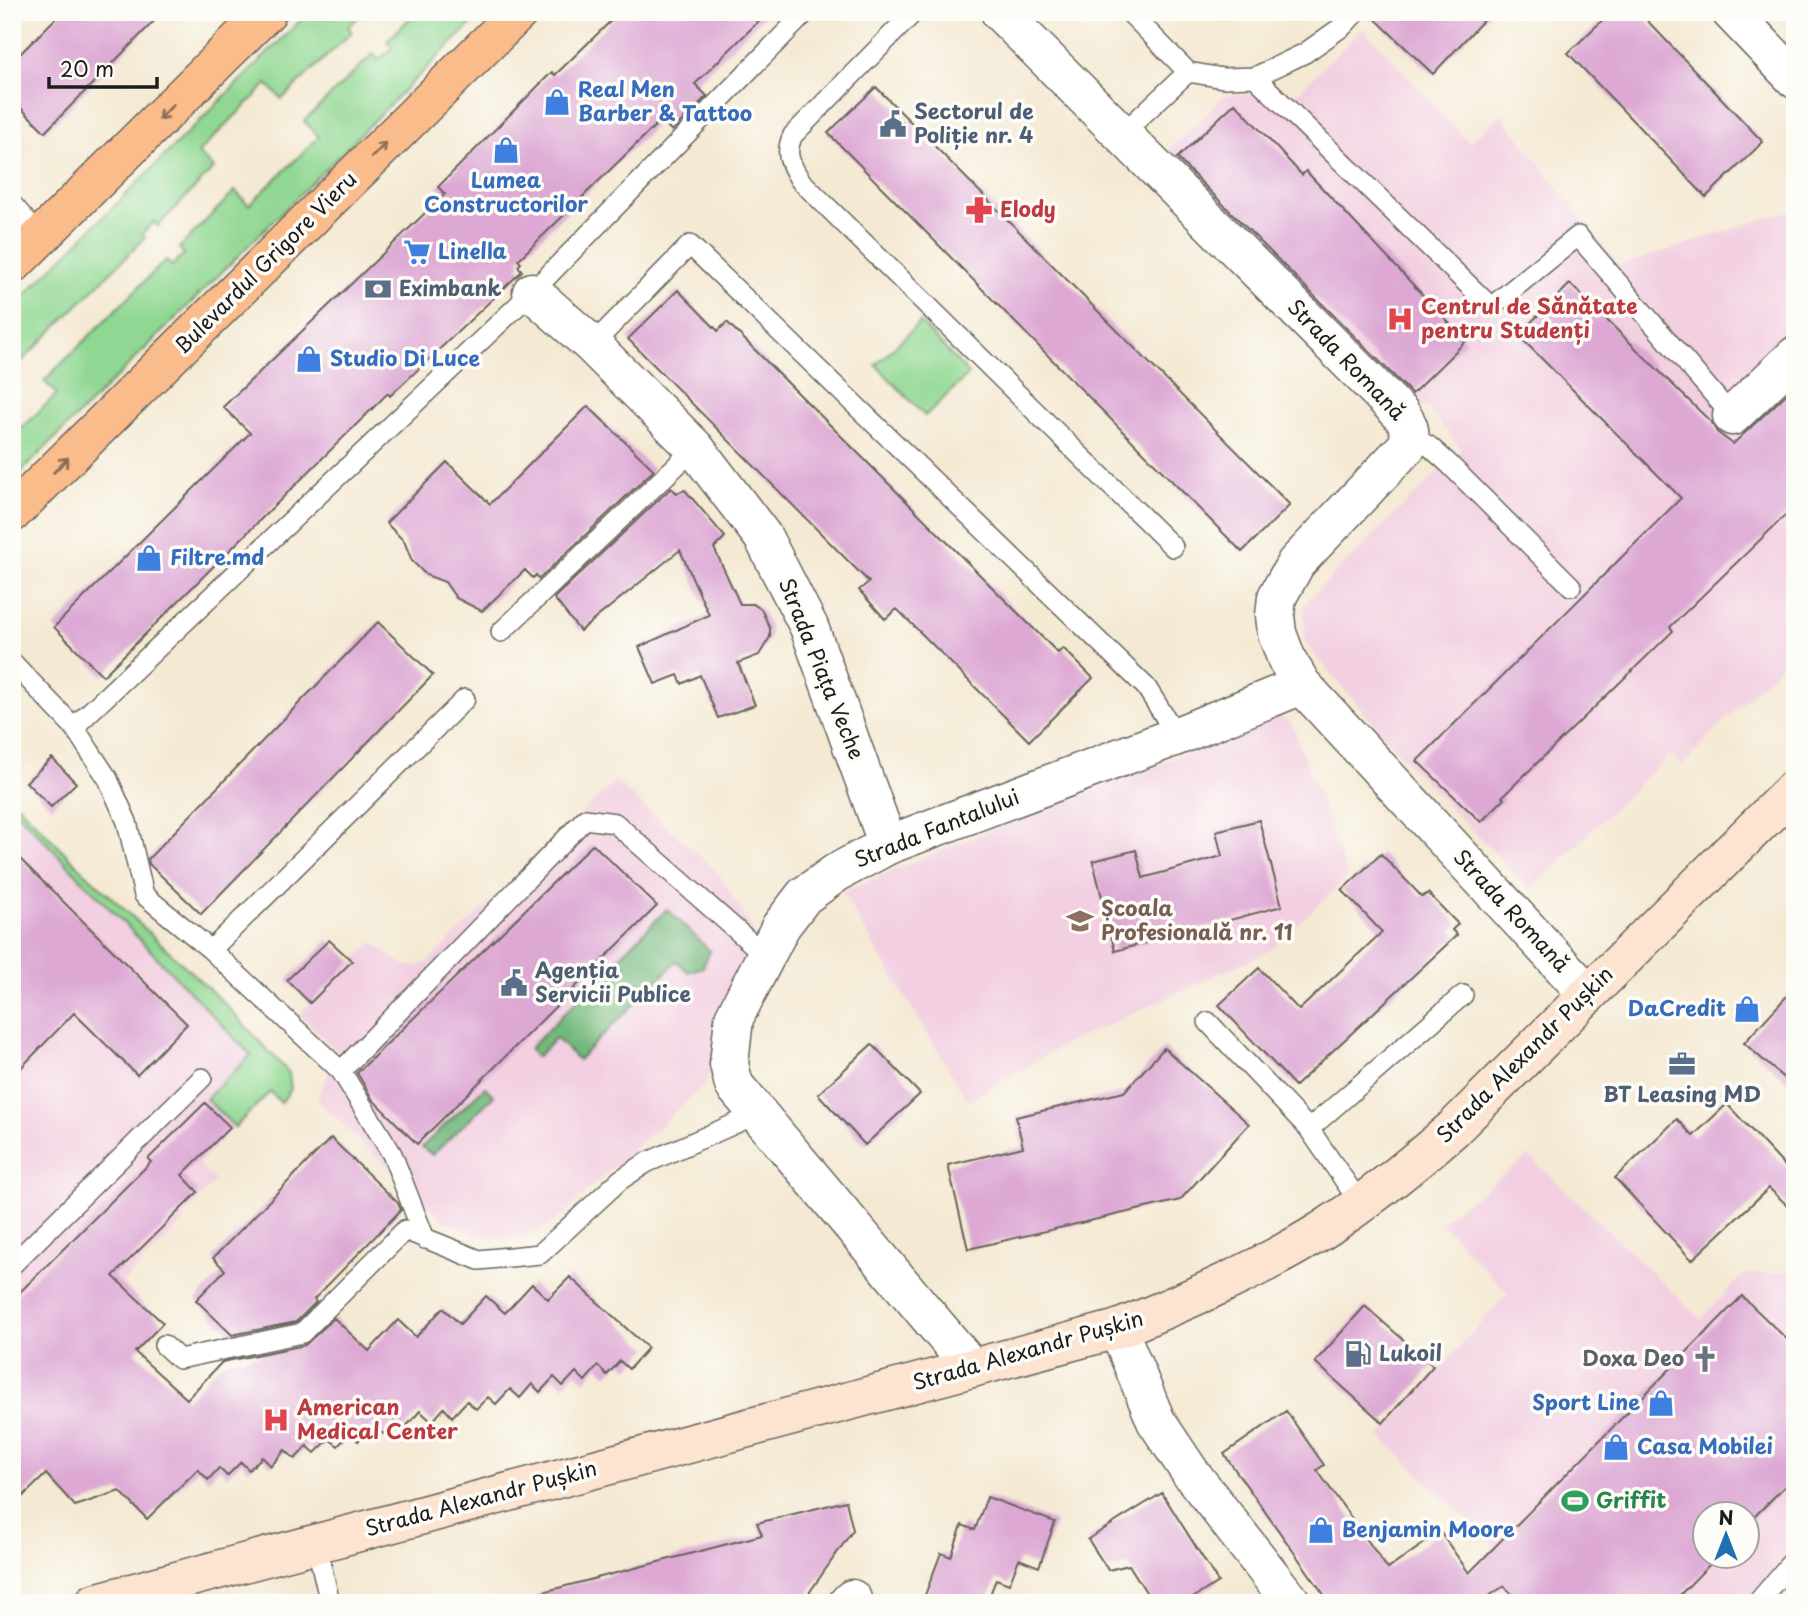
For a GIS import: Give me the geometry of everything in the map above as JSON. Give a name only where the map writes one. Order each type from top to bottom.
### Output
[{"type":"main road","points":[[12,265],[267,12]]},
{"type":"main road","name":"Bulevardul Grigore Vieru","points":[[12,513],[519,12]]},
{"type":"main road","name":"Strada Alexandr Pușkin","points":[[94,1603],[1118,1329],[1177,1305],[1281,1254],[1323,1230],[1409,1167],[1454,1129],[1794,791]]},
{"type":"street","name":"Strada Romană","points":[[1000,12],[1409,425],[1411,436],[1407,446],[1296,563],[1277,597],[1277,633],[1287,660],[1302,685],[1588,994]]},
{"type":"street","points":[[1731,12],[1795,79]]},
{"type":"street","name":"Strada Piața Veche","points":[[532,292],[592,345],[695,448],[763,537],[808,627],[888,845]]},
{"type":"street","points":[[1732,416],[1795,356]]},
{"type":"street","name":"Strada Fantalului","points":[[972,1368],[868,1241],[734,1085],[730,1063],[734,1018],[781,926],[804,896],[836,873],[888,845],[1177,736],[1302,685]]},
{"type":"street","points":[[1118,1329],[1156,1421],[1287,1601]]},
{"type":"lane","points":[[74,727],[532,292],[806,12]]},
{"type":"lane","points":[[914,12],[793,135],[787,147],[791,164],[800,180],[1173,547]]},
{"type":"lane","points":[[1129,12],[1188,72],[1223,78],[1255,77],[1305,53],[1343,26],[1356,12]]},
{"type":"lane","points":[[1123,134],[1188,72]]},
{"type":"lane","points":[[1255,77],[1491,307],[1578,236],[1732,416]]},
{"type":"lane","points":[[12,204],[40,237]]},
{"type":"lane","points":[[592,345],[690,245],[1146,687],[1177,736]]},
{"type":"lane","points":[[1411,436],[1429,446],[1448,463],[1571,586]]},
{"type":"lane","points":[[501,632],[695,448]]},
{"type":"lane","points":[[12,662],[74,727],[108,779],[127,821],[144,895],[211,950],[341,1071],[392,1154],[425,1239]]},
{"type":"lane","points":[[211,950],[465,699]]},
{"type":"lane","points":[[341,1071],[585,818],[615,823],[766,956]]},
{"type":"lane","points":[[1309,1129],[1462,995]]},
{"type":"lane","points":[[1208,1022],[1309,1129],[1360,1203]]},
{"type":"lane","points":[[12,1265],[202,1078]]},
{"type":"lane","points":[[164,1345],[179,1359],[302,1333],[405,1230],[479,1260],[540,1254],[620,1180],[646,1163],[757,1114]]},
{"type":"lane","points":[[316,1543],[330,1603]]},
{"type":"lane","points":[[1757,1603],[1795,1558]]},
{"type":"shaded area","points":[[1363,28],[1469,143],[1501,114],[1619,266],[1795,209],[1795,651],[1706,739],[1683,766],[1670,754],[1531,890],[1411,767],[1305,643],[1304,604],[1461,449],[1429,409],[1404,403],[1162,157],[1225,95],[1297,93]]},
{"type":"shaded area","name":"Școala Profesională nr. 11","points":[[1279,717],[1292,723],[1348,877],[1269,951],[1061,1046],[968,1101],[842,892],[956,844]]},
{"type":"shaded area","name":"Agenția Servicii Publice","points":[[615,781],[717,871],[759,940],[705,1085],[566,1213],[541,1230],[521,1238],[478,1236],[443,1220],[317,1100],[338,1052],[299,1014],[373,942],[403,965],[416,967],[427,963]]},
{"type":"shaded area","points":[[12,799],[76,864],[224,1003],[289,1073],[291,1089],[281,1103],[270,1092],[198,1164],[215,1181],[186,1213],[182,1224],[12,1390]]},
{"type":"shaded area","points":[[1529,1156],[1701,1319],[1744,1274],[1795,1272],[1795,1573],[1765,1603],[1546,1603],[1549,1599],[1380,1436],[1508,1293],[1440,1222]]},
{"type":"green space","points":[[309,12],[371,12],[365,18],[361,15],[348,27],[352,32],[282,99],[267,84],[198,153],[214,168],[158,226],[154,222],[142,234],[145,238],[22,361],[12,351],[12,308]]},
{"type":"green space","points":[[416,12],[483,12],[12,481],[12,438],[57,394],[44,381],[166,260],[172,266],[184,254],[179,248],[235,191],[249,205],[319,137],[304,121],[373,54],[379,60],[392,48],[387,41]]},
{"type":"green space","points":[[920,322],[969,374],[925,416],[876,365]]},
{"type":"green space","points":[[12,799],[76,864],[224,1003],[289,1073],[291,1089],[281,1103],[270,1092],[235,1127],[206,1099],[251,1055],[12,807]]},
{"type":"green space","points":[[667,909],[710,951],[703,967],[688,972],[677,961],[578,1060],[556,1038],[537,1057],[529,1049]]},
{"type":"green space","points":[[485,1087],[494,1096],[432,1155],[422,1147]]},
{"type":"building","points":[[62,12],[163,12],[45,132],[12,99],[12,62]]},
{"type":"building","points":[[620,12],[768,12],[695,84],[707,96],[672,131],[661,120],[518,260],[522,271],[390,396],[388,393],[103,676],[54,627],[250,433],[223,407],[445,194],[438,187],[552,72],[555,75]]},
{"type":"building","points":[[1368,12],[1491,12],[1433,74]]},
{"type":"building","points":[[1611,12],[1639,12],[1763,142],[1706,197],[1568,53]]},
{"type":"building","points":[[876,87],[1290,505],[1242,552],[828,133]]},
{"type":"building","points":[[1235,103],[1302,175],[1306,171],[1466,341],[1412,394],[1177,158]]},
{"type":"building","points":[[1570,284],[1712,423],[1717,432],[1733,444],[1795,386],[1795,506],[1670,627],[1673,631],[1502,797],[1504,799],[1481,822],[1417,761],[1681,498],[1518,335]]},
{"type":"building","points":[[678,290],[718,331],[727,322],[1058,653],[1063,648],[1093,678],[1029,741],[897,609],[885,619],[859,590],[869,582],[628,339]]},
{"type":"building","points":[[588,406],[654,470],[539,579],[536,575],[533,578],[525,570],[482,611],[456,598],[445,582],[426,575],[412,561],[404,541],[386,523],[447,462],[490,504]]},
{"type":"building","points":[[671,488],[677,493],[685,490],[725,537],[714,548],[740,604],[753,604],[761,609],[770,628],[770,637],[759,655],[738,663],[755,705],[718,718],[700,675],[682,684],[678,675],[655,684],[639,647],[709,615],[680,550],[580,631],[554,598]]},
{"type":"building","points":[[378,622],[433,675],[201,914],[149,864],[148,859]]},
{"type":"building","points":[[52,758],[76,783],[51,807],[26,782]]},
{"type":"building","points":[[1259,820],[1282,906],[1115,951],[1093,861],[1136,850],[1143,878],[1222,856],[1216,831]]},
{"type":"building","name":"Agenția Servicii Publice","points":[[593,844],[657,906],[417,1144],[373,1100],[357,1073]]},
{"type":"building","points":[[12,851],[187,1024],[137,1075],[74,1013],[12,1077]]},
{"type":"building","points":[[1381,854],[1422,897],[1428,893],[1458,924],[1452,930],[1457,935],[1295,1086],[1219,1005],[1259,968],[1299,1010],[1382,932],[1342,890]]},
{"type":"building","points":[[329,940],[352,961],[310,1003],[287,980]]},
{"type":"building","points":[[1795,987],[1795,1088],[1744,1043]]},
{"type":"building","points":[[872,1044],[920,1094],[865,1145],[818,1094]]},
{"type":"building","points":[[1164,1048],[1249,1124],[1180,1200],[968,1249],[948,1165],[1023,1147],[1016,1117],[1124,1092]]},
{"type":"building","points":[[205,1103],[230,1127],[182,1175],[198,1192],[113,1276],[163,1323],[135,1352],[187,1399],[222,1362],[305,1345],[334,1318],[369,1351],[398,1320],[416,1337],[443,1308],[460,1324],[486,1296],[505,1313],[532,1284],[548,1299],[570,1277],[648,1348],[629,1369],[620,1361],[607,1375],[598,1366],[585,1381],[576,1372],[563,1386],[554,1377],[540,1392],[532,1384],[520,1398],[510,1389],[496,1404],[488,1397],[476,1409],[467,1401],[452,1417],[444,1408],[432,1422],[420,1411],[403,1430],[394,1422],[383,1434],[373,1425],[358,1441],[350,1433],[338,1446],[329,1439],[315,1453],[307,1446],[295,1459],[285,1450],[271,1466],[262,1457],[249,1470],[241,1462],[227,1476],[219,1468],[208,1480],[198,1469],[147,1519],[120,1491],[75,1506],[46,1474],[12,1507],[12,1300],[151,1162],[148,1159]]},
{"type":"building","points":[[1727,1104],[1795,1177],[1795,1213],[1769,1188],[1692,1260],[1615,1178],[1677,1119],[1693,1136]]},
{"type":"building","points":[[331,1138],[398,1203],[401,1210],[314,1299],[316,1302],[296,1322],[232,1335],[196,1300],[225,1270],[213,1258]]},
{"type":"building","points":[[1742,1296],[1795,1347],[1795,1476],[1762,1509],[1762,1500],[1692,1500],[1692,1570],[1704,1570],[1672,1603],[1521,1603],[1504,1586],[1486,1598],[1490,1603],[1330,1603],[1224,1454],[1286,1411],[1324,1465],[1317,1470],[1388,1569],[1440,1532],[1469,1573]]},
{"type":"building","points":[[1365,1306],[1433,1366],[1383,1423],[1315,1362]]},
{"type":"building","points":[[1162,1493],[1218,1582],[1185,1603],[1153,1603],[1129,1565],[1108,1570],[1088,1539]]},
{"type":"building","points":[[987,1497],[1055,1522],[1039,1567],[1019,1559],[1009,1584],[996,1579],[987,1603],[922,1603],[941,1553],[951,1557],[962,1525],[975,1530]]},
{"type":"building","points":[[846,1501],[853,1530],[802,1603],[541,1603],[539,1593],[762,1535],[757,1523]]},
{"type":"place","name":"Real Men Barber & Tattoo","points":[[557,102]]},
{"type":"place","name":"Sectorul de Poliție nr. 4","points":[[893,124]]},
{"type":"place","name":"Lumea Constructorilor","points":[[506,150]]},
{"type":"place","name":"Elody","points":[[979,210]]},
{"type":"place","name":"Linella","points":[[417,252]]},
{"type":"place","name":"Eximbank","points":[[378,289]]},
{"type":"place","name":"Centrul de Sănătate pentru Studenți","points":[[1400,319]]},
{"type":"place","name":"Studio Di Luce","points":[[309,359]]},
{"type":"place","name":"Filtre.md","points":[[149,558]]},
{"type":"place","name":"Școala Profesională nr. 11","points":[[1080,921]]},
{"type":"place","name":"Agenția Servicii Publice","points":[[514,983]]},
{"type":"place","name":"DaCredit","points":[[1747,1009]]},
{"type":"place","name":"BT Leasing MD","points":[[1682,1064]]},
{"type":"place","name":"Lukoil","points":[[1358,1354]]},
{"type":"place","name":"Doxa Deo","points":[[1705,1359]]},
{"type":"place","name":"Sport Line","points":[[1661,1403]]},
{"type":"place","name":"American Medical Center","points":[[276,1420]]},
{"type":"place","name":"Casa Mobilei","points":[[1616,1447]]},
{"type":"place","name":"Griffit","points":[[1575,1501]]},
{"type":"place","name":"Benjamin Moore","points":[[1321,1530]]}]
